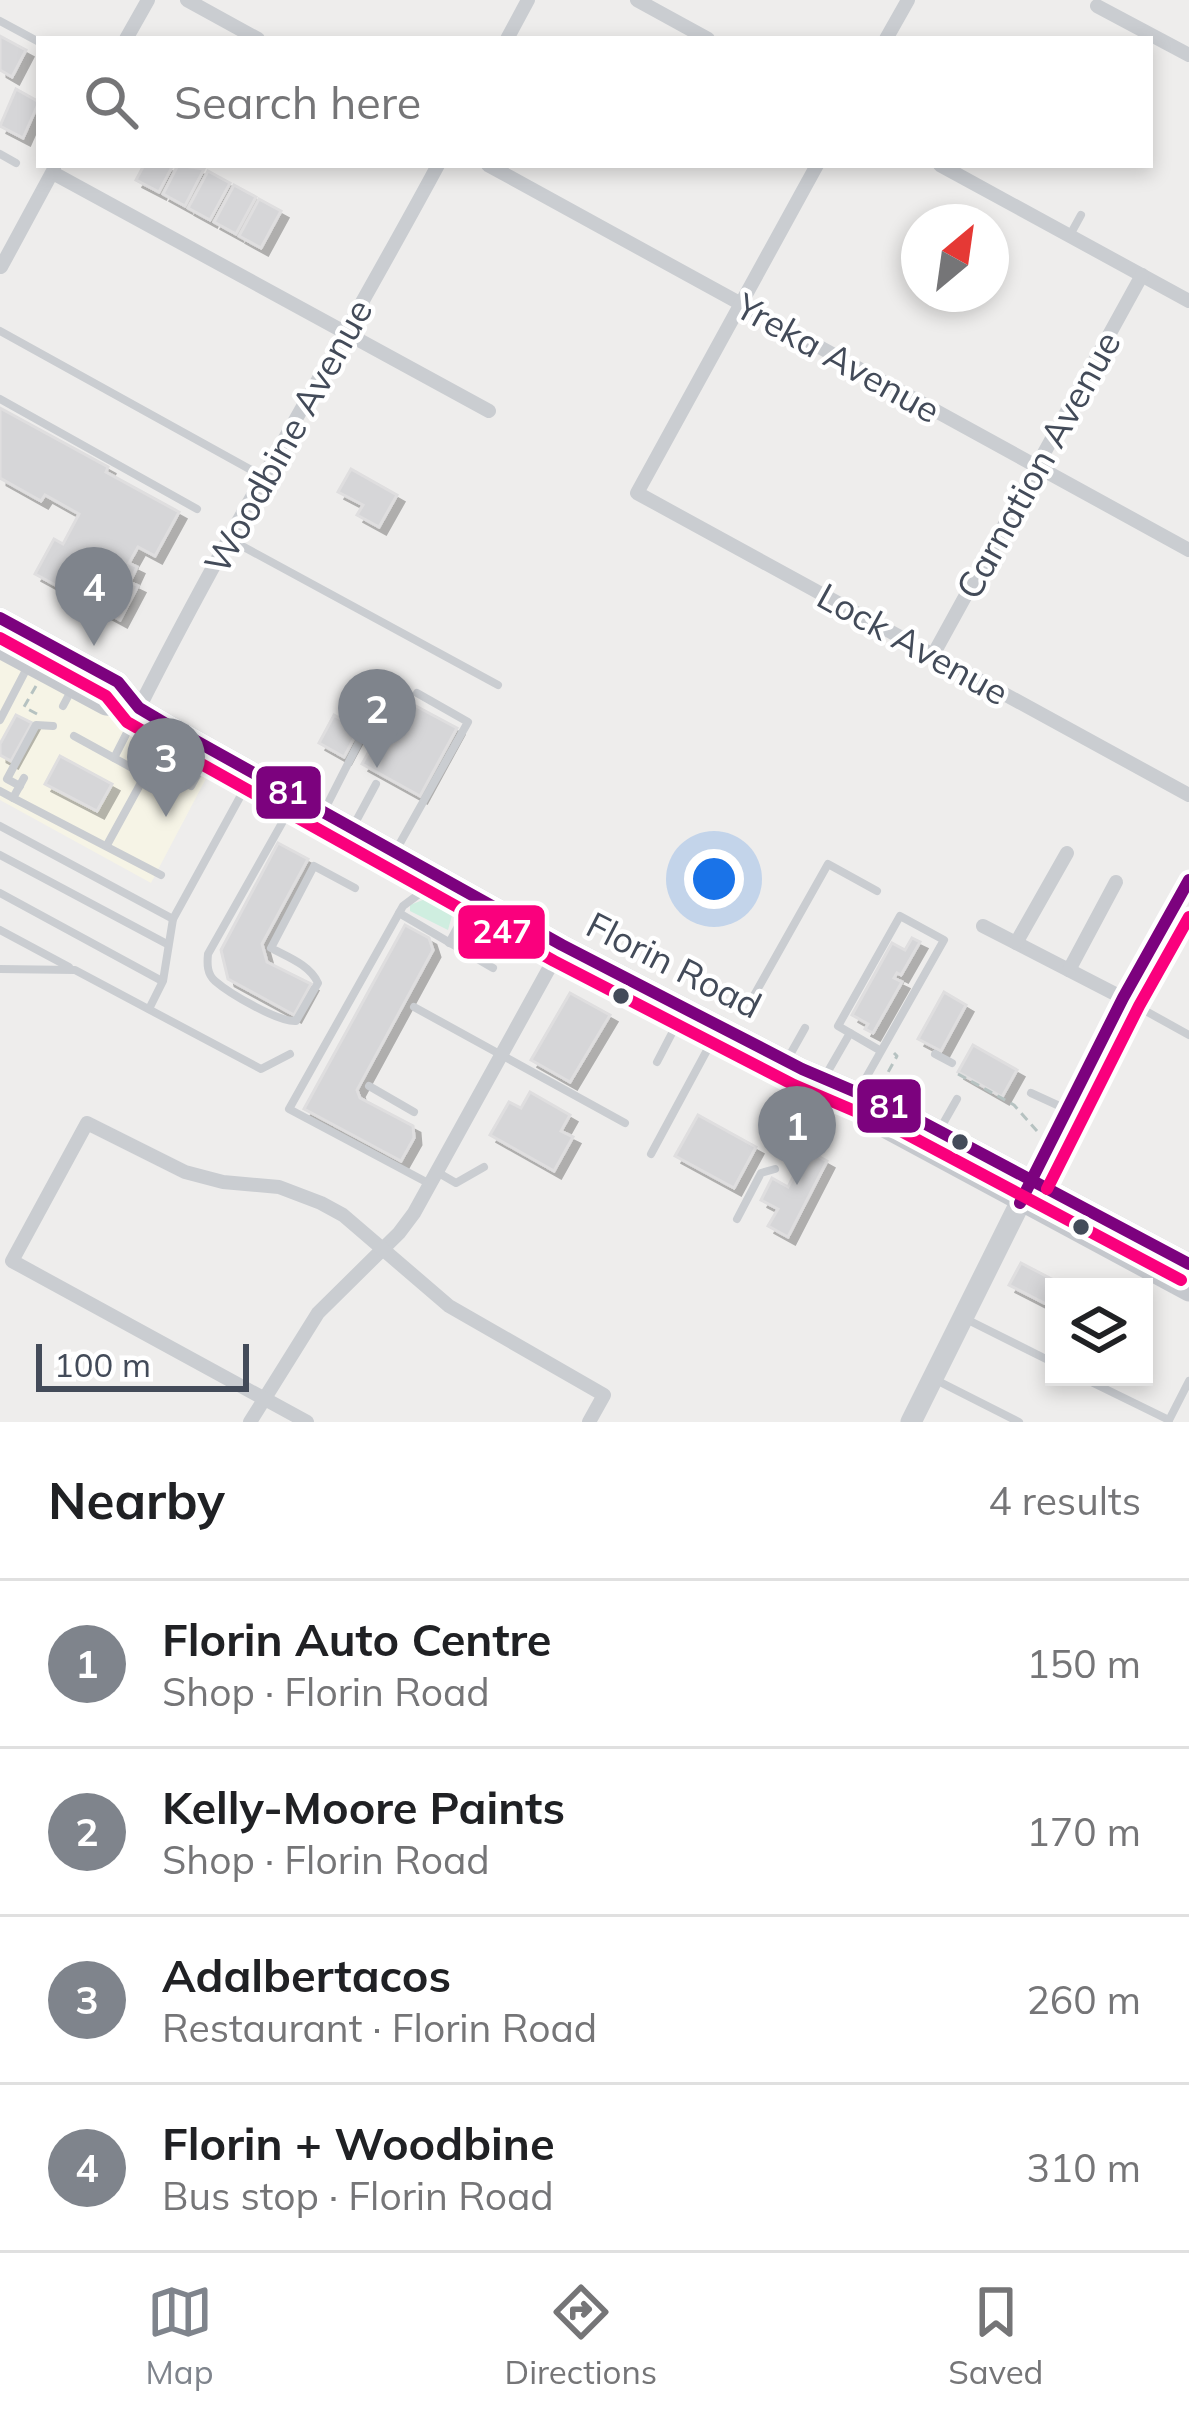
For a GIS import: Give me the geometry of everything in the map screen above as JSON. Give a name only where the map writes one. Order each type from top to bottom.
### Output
[{"type":"main road","name":"Florin Road","points":[[0,618],[118,682],[139,708],[296,799],[794,1065],[823,1081],[873,1121],[1189,1291]]},
{"type":"main road","name":"Florin Road","points":[[0,648],[68,697],[139,708]]},
{"type":"main road","name":"Florin Road","points":[[823,1081],[907,1108],[938,1131],[1188,1260]]},
{"type":"street","points":[[128,36],[148,0]]},
{"type":"street","points":[[187,0],[253,36]]},
{"type":"street","points":[[509,36],[528,0]]},
{"type":"street","points":[[637,0],[703,36]]},
{"type":"street","points":[[888,36],[908,0]]},
{"type":"street","points":[[1097,5],[1189,55]]},
{"type":"street","name":"Woodbine Avenue","points":[[139,708],[436,168]]},
{"type":"street","name":"Yreka Avenue","points":[[493,168],[1189,550]]},
{"type":"street","points":[[741,304],[815,168]]},
{"type":"street","points":[[945,168],[1189,301]]},
{"type":"street","points":[[1,267],[55,169],[489,411]]},
{"type":"street","name":"Carnation Avenue","points":[[933,655],[1142,275]]},
{"type":"street","name":"Lock Avenue","points":[[741,304],[637,493],[1189,795]]},
{"type":"street","points":[[1016,943],[1066,854]]},
{"type":"street","points":[[911,1422],[1123,998],[1189,880]]},
{"type":"street","points":[[1069,970],[1116,882]]},
{"type":"street","points":[[983,926],[1123,998]]},
{"type":"street","points":[[250,1422],[318,1312],[414,1213],[562,944]]},
{"type":"street","points":[[307,1422],[12,1261],[87,1124],[185,1172],[300,1193],[343,1215],[482,1328],[604,1395],[590,1422]]},
{"type":"lane","points":[[0,21],[36,40]]},
{"type":"lane","points":[[1,158],[16,163]]},
{"type":"lane","points":[[1070,236],[1081,215]]},
{"type":"lane","points":[[0,331],[263,477]]},
{"type":"lane","points":[[0,399],[196,509]]},
{"type":"lane","points":[[229,539],[498,686]]},
{"type":"lane","points":[[0,720],[34,671]]},
{"type":"lane","points":[[323,814],[391,679]]},
{"type":"lane","points":[[394,853],[468,722],[417,693]]},
{"type":"lane","points":[[114,758],[139,708]]},
{"type":"lane","points":[[13,798],[22,782],[7,779],[36,725],[52,726]]},
{"type":"lane","points":[[107,845],[171,727]]},
{"type":"lane","points":[[74,736],[145,775]]},
{"type":"lane","points":[[151,764],[191,786],[212,750]]},
{"type":"lane","points":[[148,1009],[163,981],[173,919],[253,774]]},
{"type":"lane","points":[[351,829],[376,784]]},
{"type":"lane","points":[[0,791],[161,875]]},
{"type":"lane","points":[[296,799],[208,954],[212,979],[280,1020],[296,1021],[318,983],[316,977],[312,970],[271,948],[314,866],[355,888]]},
{"type":"lane","points":[[0,826],[173,919]]},
{"type":"lane","points":[[0,855],[167,944]]},
{"type":"lane","points":[[752,999],[829,864],[878,891]]},
{"type":"lane","points":[[441,878],[399,913],[289,1109],[433,1178],[456,1183],[484,1167]]},
{"type":"lane","points":[[0,893],[163,981]]},
{"type":"lane","points":[[449,943],[474,896]]},
{"type":"lane","points":[[399,913],[493,968]]},
{"type":"lane","points":[[858,1092],[944,940],[900,916],[838,1026],[881,1051]]},
{"type":"lane","points":[[0,929],[261,1069],[290,1054]]},
{"type":"lane","points":[[0,969],[75,970]]},
{"type":"lane","points":[[1123,998],[1189,1035]]},
{"type":"lane","points":[[414,1007],[625,1123]]},
{"type":"lane","points":[[658,1062],[685,1009]]},
{"type":"lane","points":[[651,1154],[719,1026]]},
{"type":"lane","points":[[794,1065],[805,1028]]},
{"type":"lane","points":[[805,1112],[850,1033]]},
{"type":"lane","points":[[935,1054],[952,1063]]},
{"type":"lane","points":[[369,1086],[414,1112]]},
{"type":"lane","points":[[1031,1093],[1067,1109]]},
{"type":"lane","points":[[938,1131],[957,1099]]},
{"type":"lane","points":[[737,1219],[761,1173],[775,1168]]},
{"type":"lane","points":[[963,1318],[1045,1359]]},
{"type":"lane","points":[[932,1378],[1019,1422]]},
{"type":"lane","points":[[1100,1386],[1169,1421],[1189,1381]]},
{"type":"path","points":[[32,727],[39,715],[25,706],[34,671]]},
{"type":"path","points":[[958,1074],[1014,1105],[1037,1131]]},
{"type":"shaded area","points":[[0,655],[211,769],[151,883],[0,800]]},
{"type":"green space","points":[[433,896],[454,908],[448,930],[410,911],[410,905]]},
{"type":"building","points":[[0,36],[26,50],[12,77],[0,70]]},
{"type":"building","points":[[16,89],[36,100],[23,138],[0,126]]},
{"type":"building","points":[[142,168],[171,168],[159,192],[136,180]]},
{"type":"building","points":[[176,168],[204,169],[185,206],[163,194]]},
{"type":"building","points":[[208,171],[230,183],[210,220],[188,208]]},
{"type":"building","points":[[234,185],[256,197],[236,234],[214,222]]},
{"type":"building","points":[[259,199],[281,211],[261,248],[239,236]]},
{"type":"building","points":[[0,408],[179,512],[155,556],[138,547],[129,563],[137,567],[130,582],[138,586],[120,620],[35,574],[54,539],[63,544],[79,514],[45,495],[41,501],[0,478]]},
{"type":"building","points":[[351,469],[397,495],[379,527],[357,515],[363,505],[338,492]]},
{"type":"building","points":[[399,697],[457,728],[420,796],[362,764]]},
{"type":"building","points":[[352,706],[367,714],[344,757],[319,743],[334,715],[344,721]]},
{"type":"building","points":[[16,715],[32,723],[11,761],[0,755],[0,744]]},
{"type":"building","points":[[60,756],[112,784],[97,811],[45,784]]},
{"type":"building","points":[[278,843],[308,859],[262,944],[267,962],[311,984],[294,1015],[228,979],[221,950]]},
{"type":"building","points":[[405,925],[429,938],[433,950],[357,1090],[360,1098],[413,1126],[414,1138],[401,1161],[304,1109]]},
{"type":"building","points":[[912,938],[920,942],[901,975],[894,978],[902,982],[873,1033],[852,1015],[892,943],[905,950]]},
{"type":"building","points":[[944,992],[966,1005],[941,1051],[918,1039]]},
{"type":"building","points":[[570,993],[610,1015],[570,1082],[531,1060]]},
{"type":"building","points":[[973,1045],[1017,1070],[1002,1097],[958,1072]]},
{"type":"building","points":[[530,1092],[570,1115],[561,1131],[573,1137],[554,1171],[490,1135],[509,1102],[521,1108]]},
{"type":"building","points":[[698,1115],[756,1147],[734,1188],[675,1156]]},
{"type":"building","points":[[807,1150],[827,1161],[788,1237],[768,1226],[778,1209],[761,1200],[772,1178],[788,1187]]},
{"type":"building","points":[[1021,1263],[1050,1278],[1045,1278],[1045,1303],[1009,1285]]},
{"type":"transit line","name":"81","points":[[0,618],[118,682],[139,708],[171,727],[562,945],[802,1069],[905,1113],[1189,1264]]},
{"type":"transit line","name":"247","points":[[0,638],[106,696],[127,722],[554,961],[794,1085],[897,1129],[1181,1280]]},
{"type":"transit line","name":"81","points":[[1020,1203],[1123,998],[1189,880]]},
{"type":"transit line","name":"247","points":[[1047,1189],[1189,917]]},
{"type":"place","name":"Florin + Woodbine","points":[[94,646]]},
{"type":"place","name":"Kelly-Moore Paints","points":[[377,768]]},
{"type":"place","name":"Adalbertacos","points":[[166,817]]},
{"type":"place","name":"Florin Auto Centre","points":[[797,1185]]}]
